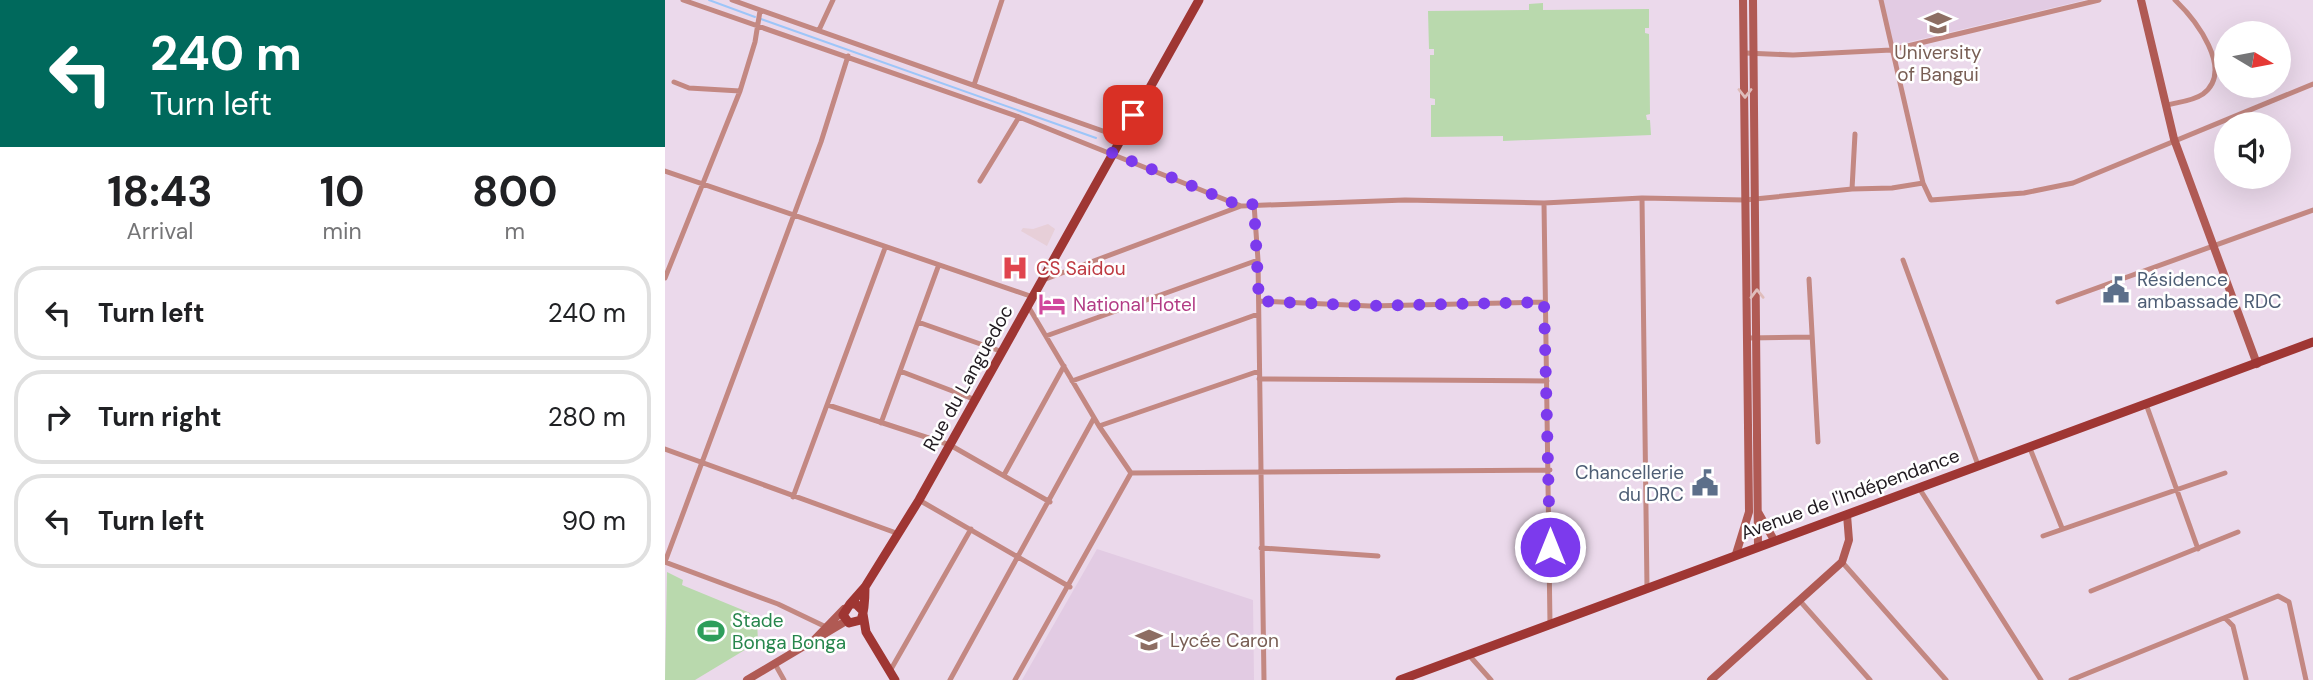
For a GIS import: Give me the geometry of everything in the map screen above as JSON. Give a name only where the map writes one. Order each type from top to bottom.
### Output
[{"type":"main road","name":"Rue du Languedoc","points":[[847,606],[865,587],[919,500],[1199,0]]},
{"type":"main road","name":"Avenue de l'Indépendance","points":[[1401,680],[2313,342]]},
{"type":"main road","points":[[865,587],[863,613],[866,632],[893,676]]},
{"type":"main road","points":[[849,622],[847,606],[859,606],[863,613]]},
{"type":"main road","points":[[849,622],[858,622],[863,613]]},
{"type":"main road","points":[[849,622],[866,632]]},
{"type":"street","points":[[683,0],[1019,117],[1241,206]]},
{"type":"street","points":[[732,0],[1120,137]]},
{"type":"street","points":[[819,30],[833,0]]},
{"type":"street","points":[[974,85],[1002,0]]},
{"type":"street","points":[[1736,554],[1749,512],[1756,200],[1749,54],[1743,0]]},
{"type":"street","points":[[1753,0],[1745,201],[1753,338],[1758,546]]},
{"type":"street","points":[[1881,0],[1923,183],[1928,197],[1935,201],[2024,193],[2073,183],[2159,150],[2174,139],[2313,84]]},
{"type":"street","points":[[1749,54],[1793,55],[1891,50],[2099,0]]},
{"type":"street","points":[[2141,0],[2174,139],[2257,364]]},
{"type":"street","points":[[2167,105],[2200,96],[2210,88],[2214,78],[2210,50],[2200,30],[2175,0]]},
{"type":"street","points":[[665,278],[740,91],[760,11]]},
{"type":"street","points":[[826,48],[831,34]]},
{"type":"street","points":[[824,626],[778,604],[665,562],[793,215],[848,56]]},
{"type":"street","points":[[896,73],[901,59]]},
{"type":"street","points":[[674,82],[689,88],[711,87],[740,91]]},
{"type":"street","points":[[980,181],[1019,117]]},
{"type":"street","points":[[1852,189],[1856,134]]},
{"type":"street","points":[[665,171],[1031,302],[1046,336],[1072,381],[1131,472]]},
{"type":"street","points":[[1043,279],[1241,206],[1254,204],[1405,200],[1544,203],[1642,198],[1745,201],[1923,183]]},
{"type":"street","points":[[1642,198],[1647,588]]},
{"type":"street","points":[[1544,203],[1544,302],[1550,470],[1550,624]]},
{"type":"street","points":[[1254,204],[1259,301],[1259,474],[1264,680]]},
{"type":"street","points":[[2059,302],[2313,210]]},
{"type":"street","points":[[793,497],[885,248]]},
{"type":"street","points":[[1046,336],[1258,260]]},
{"type":"street","points":[[1903,260],[1978,465]]},
{"type":"street","points":[[881,423],[938,267]]},
{"type":"street","points":[[1809,279],[1818,442]]},
{"type":"street","points":[[1259,301],[1370,306],[1544,302]]},
{"type":"street","points":[[1072,381],[1258,314]]},
{"type":"street","points":[[918,322],[1003,352]]},
{"type":"street","points":[[1753,338],[1812,337]]},
{"type":"street","points":[[1004,475],[1064,366]]},
{"type":"street","points":[[900,371],[976,400]]},
{"type":"street","points":[[1099,426],[1259,371]]},
{"type":"street","points":[[1259,379],[1547,380]]},
{"type":"street","points":[[2145,403],[2198,549]]},
{"type":"street","points":[[828,405],[950,445],[1050,502]]},
{"type":"street","points":[[950,680],[1020,557],[1094,418]]},
{"type":"street","points":[[2029,446],[2062,528]]},
{"type":"street","points":[[665,449],[899,534]]},
{"type":"street","points":[[1131,472],[1259,474],[1550,470]]},
{"type":"street","points":[[1015,680],[1070,587],[1131,472]]},
{"type":"street","points":[[2043,536],[2225,473]]},
{"type":"street","points":[[1919,488],[2041,680]]},
{"type":"street","points":[[919,500],[1070,587]]},
{"type":"street","points":[[1757,509],[1775,540]]},
{"type":"street","points":[[1711,680],[1842,562],[1849,540],[1847,515]]},
{"type":"street","points":[[893,676],[971,530]]},
{"type":"street","points":[[2091,591],[2238,532]]},
{"type":"street","points":[[1261,548],[1378,556]]},
{"type":"street","points":[[1842,562],[1946,680]]},
{"type":"street","points":[[2071,680],[2162,645],[2190,629],[2278,596],[2289,602],[2298,632],[2306,680]]},
{"type":"street","points":[[1800,601],[1870,680]]},
{"type":"street","points":[[814,640],[824,626],[847,606]]},
{"type":"street","points":[[2225,618],[2233,626],[2246,679]]},
{"type":"street","points":[[747,680],[849,622]]},
{"type":"street","points":[[1468,654],[1491,680]]},
{"type":"street","points":[[775,664],[784,680]]},
{"type":"shaded area","name":"University of Bangui","points":[[1883,0],[2085,0],[1892,46]]},
{"type":"shaded area","points":[[1048,224],[1055,229],[1047,246],[1021,231],[1023,228],[1033,229]]},
{"type":"shaded area","name":"Lycée Caron","points":[[1097,549],[1253,600],[1254,680],[1022,680]]},
{"type":"green space","points":[[1543,3],[1543,10],[1649,9],[1649,28],[1645,28],[1645,33],[1649,34],[1650,114],[1646,115],[1647,120],[1650,120],[1651,135],[1503,141],[1503,136],[1431,137],[1431,105],[1435,105],[1435,99],[1430,98],[1430,55],[1434,55],[1434,49],[1429,49],[1428,11],[1529,10],[1529,4]]},
{"type":"green space","name":"Stade Bonga Bonga","points":[[667,572],[683,580],[682,585],[750,613],[757,621],[758,642],[695,680],[665,680]]},
{"type":"waterway","points":[[709,0],[755,17]]},
{"type":"waterway","points":[[761,19],[1096,138]]},
{"type":"place","name":"University of Bangui","points":[[1938,23]]},
{"type":"place","name":"CS Saidou","points":[[1015,268]]},
{"type":"place","name":"Résidence ambassade RDC","points":[[2116,290]]},
{"type":"place","name":"National Hotel","points":[[1052,304]]},
{"type":"place","name":"Chancellerie du DRC","points":[[1705,483]]},
{"type":"place","name":"Stade Bonga Bonga","points":[[711,631]]},
{"type":"place","name":"Lycée Caron","points":[[1149,640]]},
{"type":"route","points":[[1133,115],[1112,153],[1241,206],[1254,204],[1259,301],[1370,306],[1544,302],[1550,547]]}]
